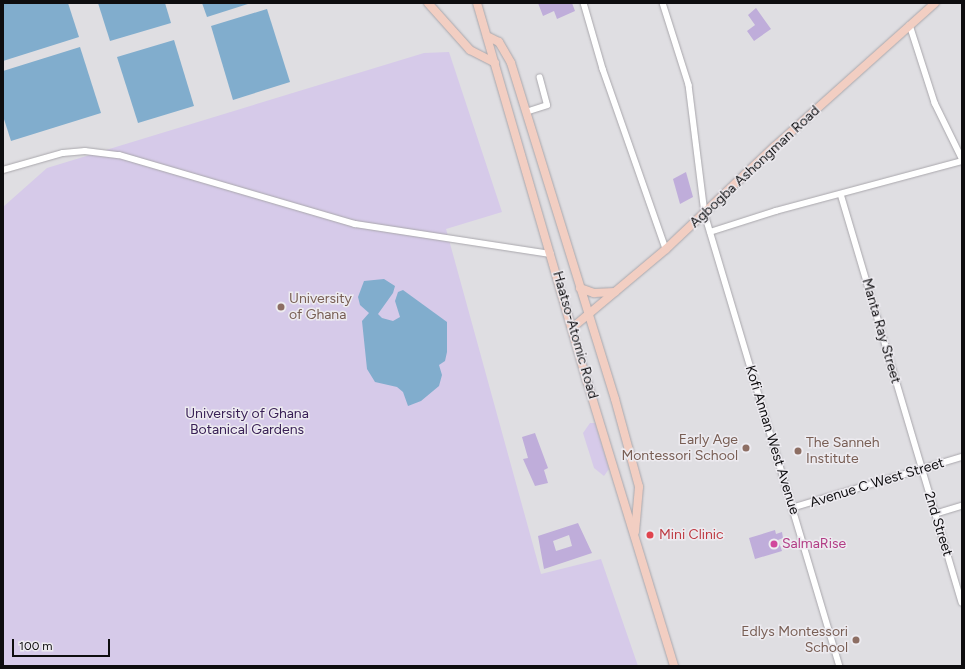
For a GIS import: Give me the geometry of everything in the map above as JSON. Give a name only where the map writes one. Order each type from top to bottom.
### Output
[{"type":"street","points":[[428,3],[470,50],[496,63]]},
{"type":"street","name":"Haatso-Atomic Road","points":[[477,3],[496,63],[572,328],[635,532],[674,666]]},
{"type":"street","points":[[584,3],[603,69],[666,249]]},
{"type":"street","name":"Kofi Annan West Avenue","points":[[663,3],[689,85],[705,214],[840,666]]},
{"type":"street","name":"Agbogba Ashongman Road","points":[[572,328],[666,249],[705,214],[774,147],[935,3]]},
{"type":"street","points":[[710,232],[962,159],[935,103],[910,25]]},
{"type":"street","points":[[487,36],[499,42],[508,53],[636,471],[639,501],[635,532]]},
{"type":"street","points":[[526,112],[547,105],[540,78]]},
{"type":"street","points":[[3,170],[63,153],[85,151],[119,155],[355,224],[551,254]]},
{"type":"street","name":"Manta Ray Street","points":[[841,194],[921,469]]},
{"type":"street","points":[[580,288],[594,293],[615,292]]},
{"type":"street","name":"Avenue C West Street","points":[[792,508],[962,457]]},
{"type":"street","name":"2nd Street","points":[[921,469],[962,602]]},
{"type":"street","points":[[935,514],[962,506]]},
{"type":"green space","name":"University of Ghana Botanical Gardens","points":[[449,52],[502,212],[446,229],[541,574],[601,559],[638,666],[3,666],[3,207],[47,168],[424,53]]},
{"type":"green space","points":[[590,423],[595,423],[609,469],[604,476],[594,468],[583,433]]},
{"type":"water","points":[[3,3],[68,3],[79,37],[3,61]]},
{"type":"water","points":[[98,3],[165,3],[171,23],[110,41]]},
{"type":"water","points":[[202,3],[251,3],[207,17]]},
{"type":"water","points":[[267,9],[290,82],[233,100],[211,26]]},
{"type":"water","points":[[174,40],[194,106],[138,123],[117,57]]},
{"type":"water","points":[[80,47],[101,113],[11,141],[3,116],[3,71]]},
{"type":"water","points":[[384,279],[395,286],[393,293],[378,314],[382,318],[393,321],[400,317],[395,301],[398,292],[403,290],[447,322],[447,352],[445,361],[439,365],[442,375],[439,386],[421,401],[408,406],[403,392],[397,387],[375,382],[367,369],[362,321],[369,313],[360,305],[358,297],[364,281]]},
{"type":"building","points":[[538,3],[572,3],[575,11],[557,19],[554,11],[543,16]]},
{"type":"building","points":[[756,8],[771,29],[754,41],[747,31],[755,25],[748,15]]},
{"type":"building","points":[[686,172],[693,197],[680,204],[673,179]]},
{"type":"building","points":[[535,433],[548,468],[544,470],[548,483],[535,486],[523,459],[528,458],[522,437]]},
{"type":"building","points":[[578,523],[592,553],[544,569],[538,536]],"holes":[[[569,535],[572,546],[556,551],[553,541]]]},
{"type":"building","name":"SalmaRise","points":[[775,530],[776,534],[782,532],[783,538],[778,540],[782,551],[755,559],[749,538]]},
{"type":"place","name":"University of Ghana","points":[[281,307]]},
{"type":"place","name":"Early Age Montessori School","points":[[746,448]]},
{"type":"place","name":"The Sanneh Institute","points":[[798,451]]},
{"type":"place","name":"Mini Clinic","points":[[650,535]]},
{"type":"place","name":"SalmaRise","points":[[774,544]]},
{"type":"place","name":"Edlys Montessori School","points":[[856,640]]}]
